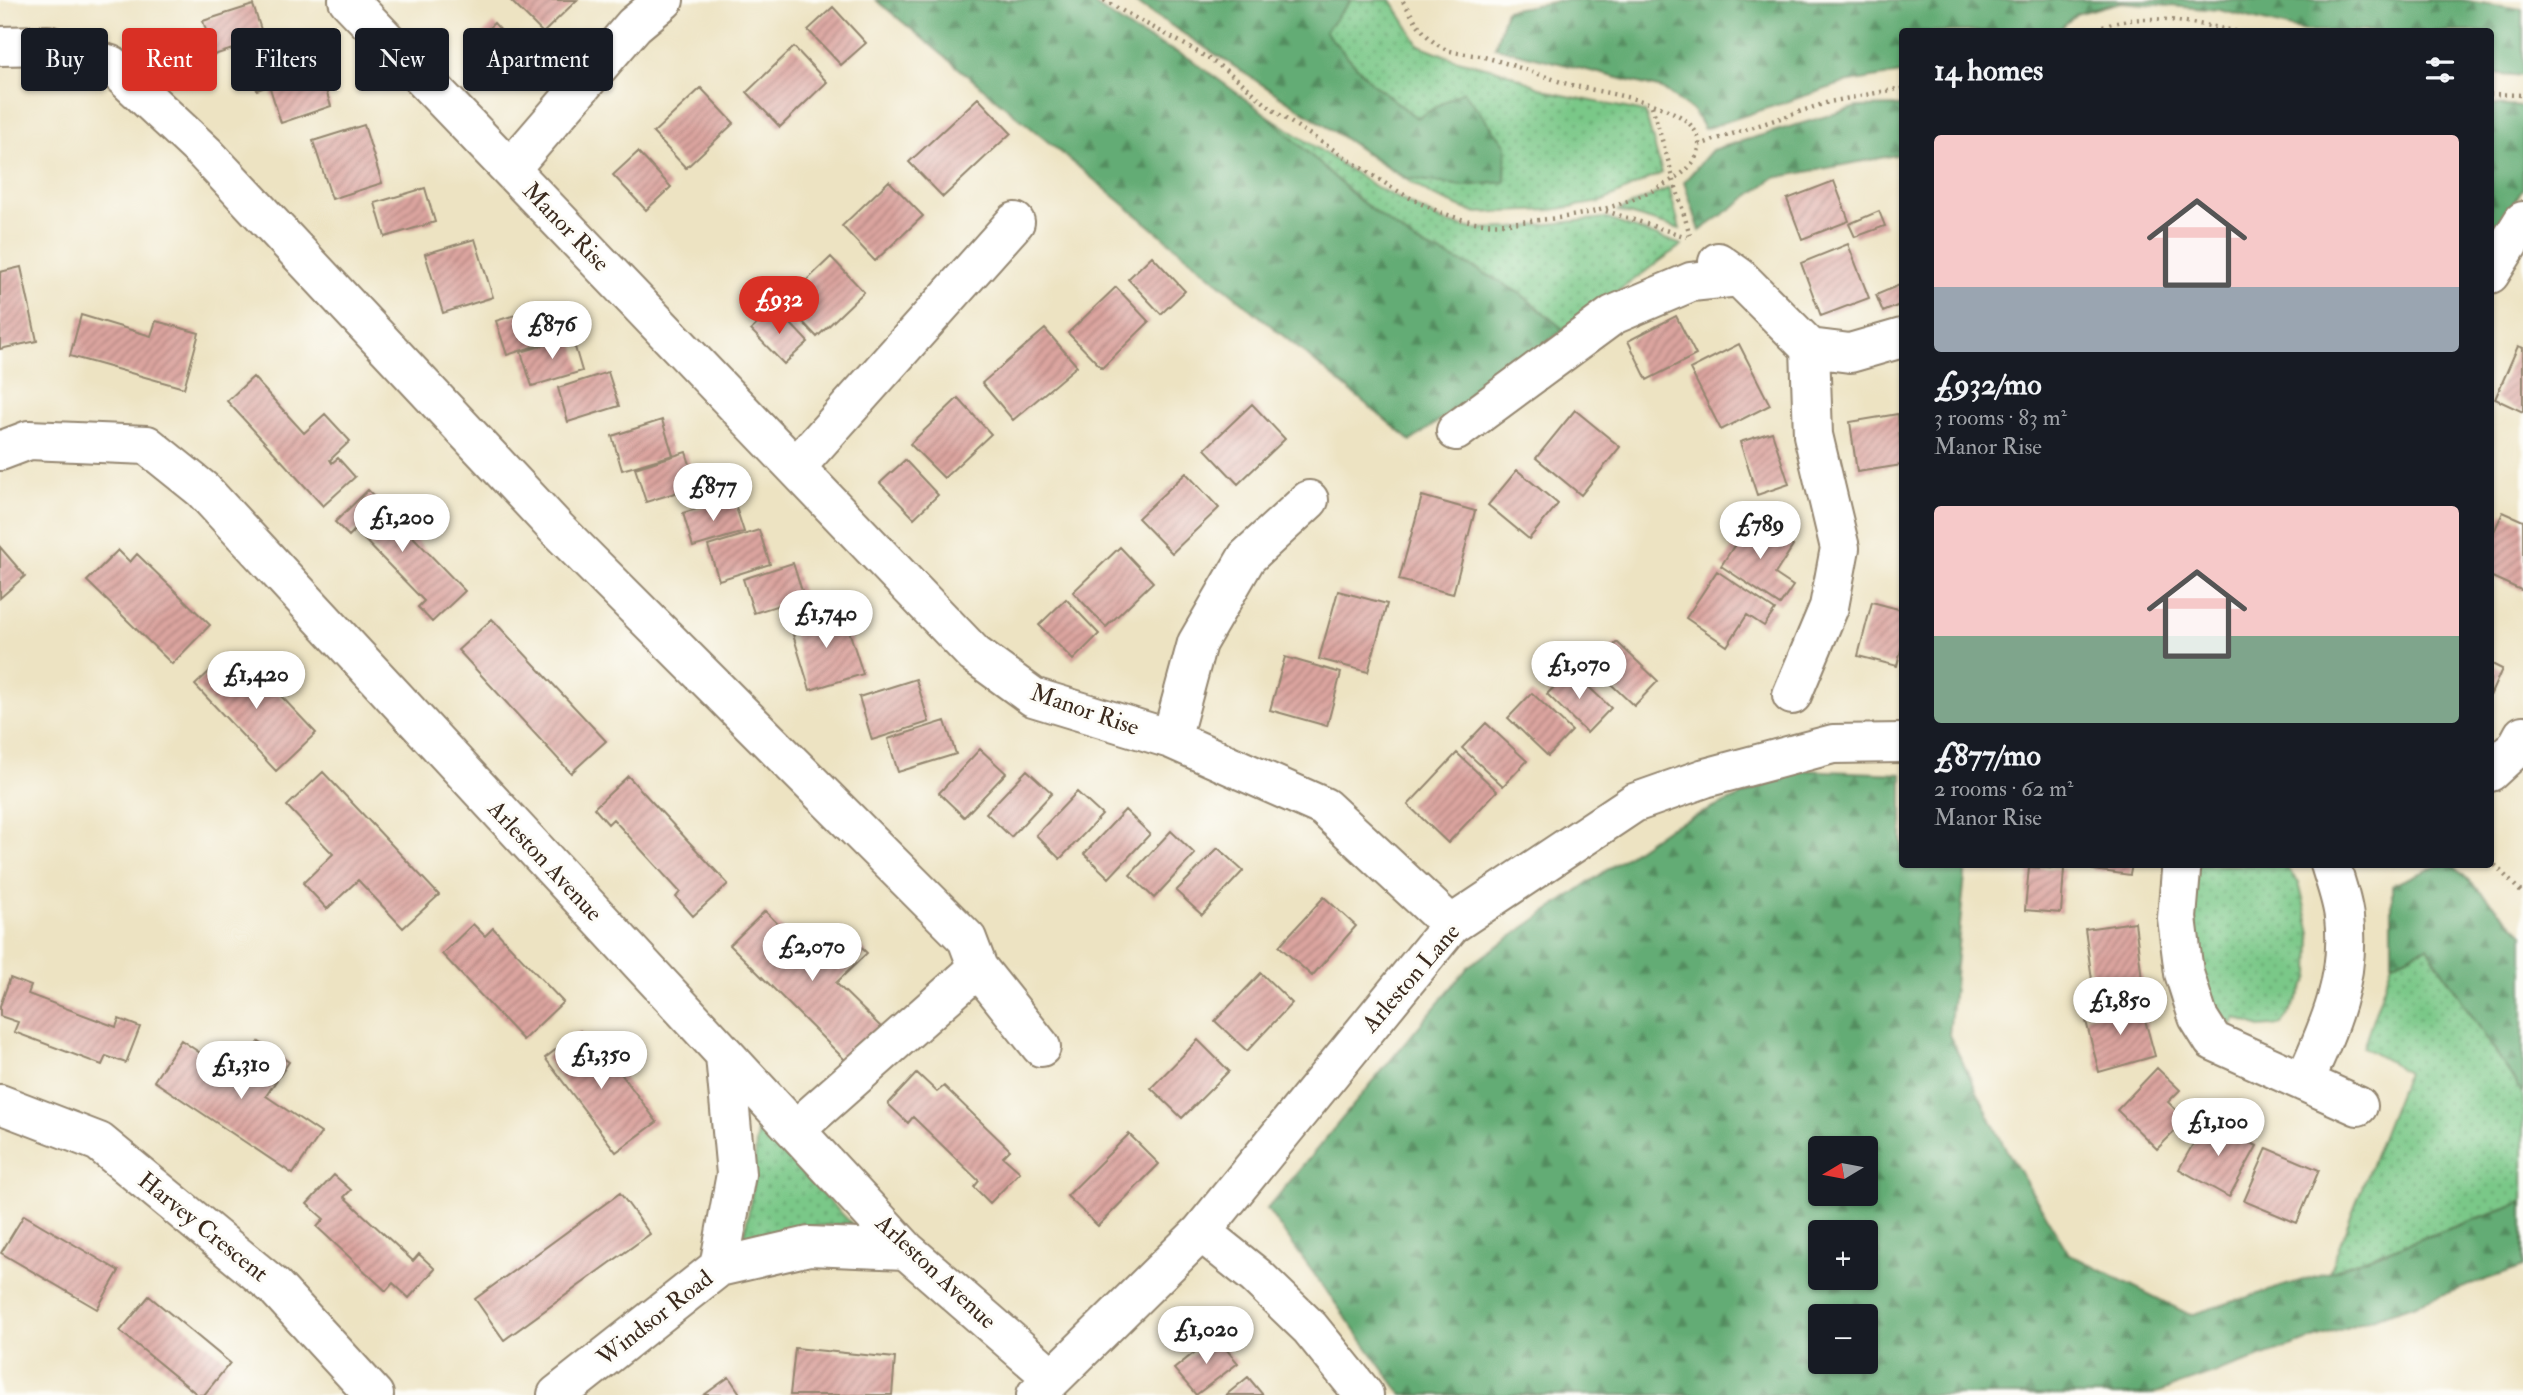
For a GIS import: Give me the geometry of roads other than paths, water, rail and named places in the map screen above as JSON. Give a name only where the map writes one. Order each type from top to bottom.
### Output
[{"type":"street","name":"Manor Rise","points":[[348,0],[974,654],[1033,698],[1171,738],[1324,807],[1451,925]]},
{"type":"street","name":"Manor Rise","points":[[510,169],[634,25],[664,0]]},
{"type":"street","points":[[0,46],[48,45],[111,65],[205,153],[558,530],[967,939],[978,968],[1041,1047]]},
{"type":"street","points":[[2494,268],[2523,221]]},
{"type":"street","points":[[796,467],[1014,222]]},
{"type":"street","points":[[1457,431],[1613,315],[1691,282],[1728,270],[1810,348],[1850,354],[1899,339]]},
{"type":"street","points":[[1792,695],[1829,607],[1840,548],[1813,435],[1810,348]]},
{"type":"street","name":"Arleston Avenue","points":[[0,450],[29,440],[146,445],[203,490],[906,1250],[1044,1387]]},
{"type":"street","name":"Manor Rise","points":[[1171,738],[1197,643],[1247,557],[1309,500]]},
{"type":"street","points":[[2494,768],[2516,748],[2523,735]]},
{"type":"street","name":"Arleston Lane","points":[[1044,1387],[1201,1232],[1451,925],[1634,803],[1705,778],[1833,744],[1899,743]]},
{"type":"street","points":[[2304,1082],[2335,1013],[2345,961],[2344,916],[2331,868]]},
{"type":"street","points":[[2181,871],[2177,918],[2184,973],[2198,1017],[2213,1041],[2358,1106]]},
{"type":"street","points":[[795,1130],[978,968]]},
{"type":"street","name":"Windsor Road","points":[[719,1267],[736,1174],[725,1056]]},
{"type":"street","name":"Harvey Crescent","points":[[0,1104],[99,1142],[275,1287],[374,1395]]},
{"type":"street","points":[[1201,1232],[1256,1276],[1310,1328],[1364,1395]]},
{"type":"street","name":"Windsor Road","points":[[557,1395],[719,1267],[809,1246],[906,1250]]}]
